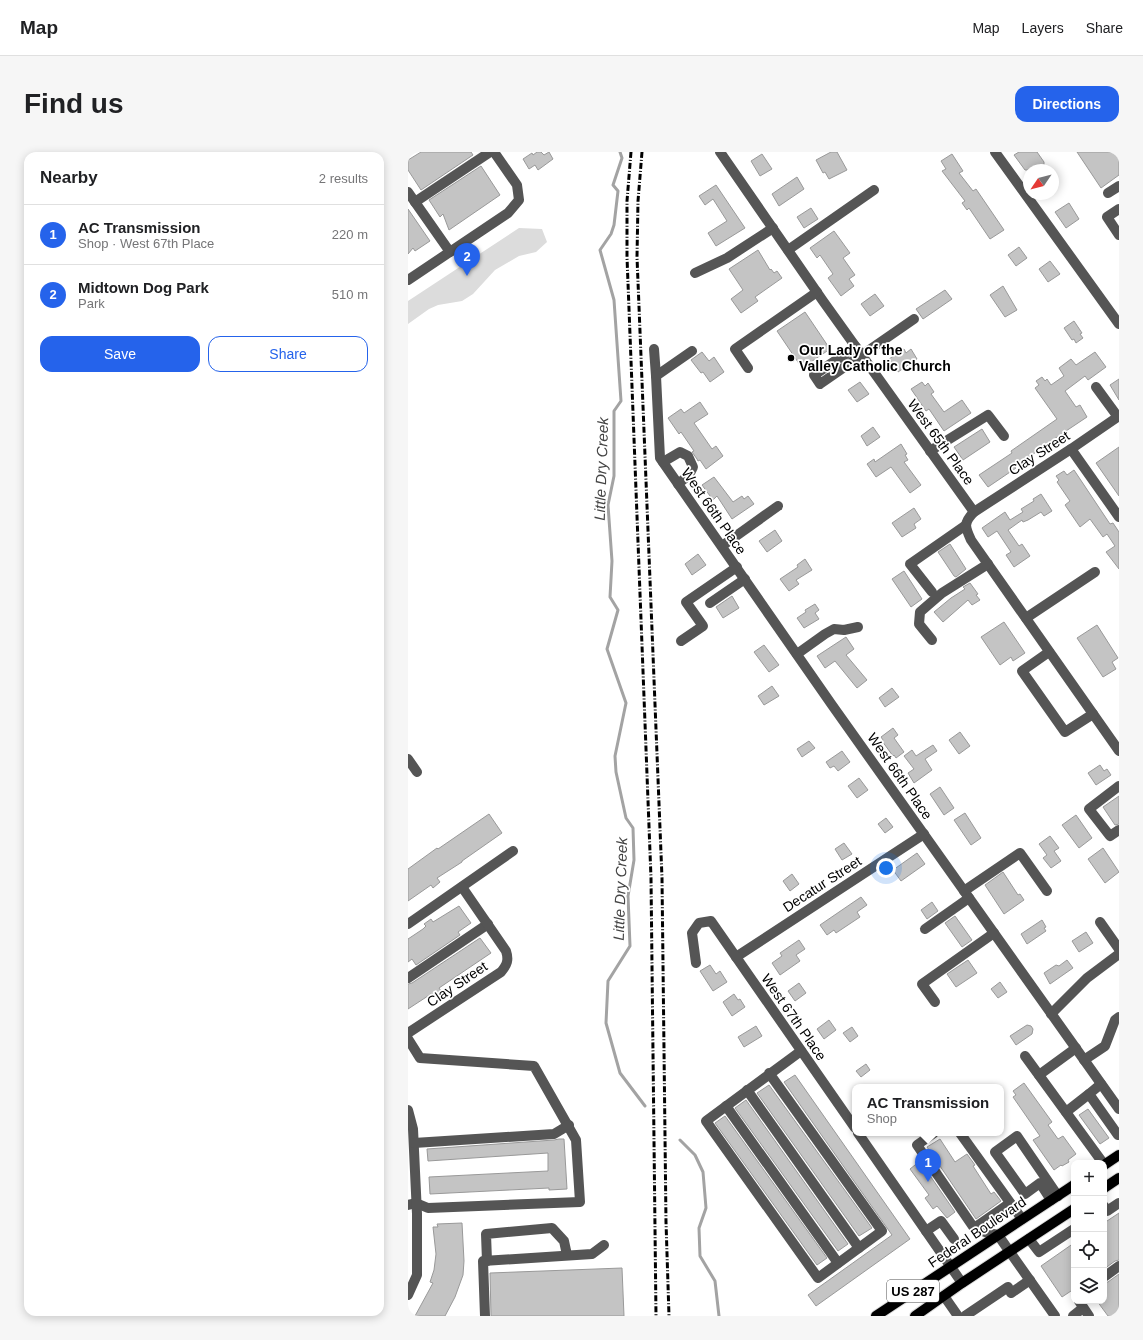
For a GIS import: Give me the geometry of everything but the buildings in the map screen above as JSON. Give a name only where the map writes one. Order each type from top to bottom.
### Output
[{"type":"main road","points":[[1107,1162],[1119,1155]]},
{"type":"main road","points":[[1107,1186],[1119,1178]]},
{"type":"main road","name":"Federal Boulevard","points":[[876,1316],[1071,1187]]},
{"type":"main road","name":"US 287","points":[[915,1316],[1071,1210]]},
{"type":"street","points":[[415,202],[490,152]]},
{"type":"street","points":[[408,280],[508,213],[519,200],[517,185],[494,152]]},
{"type":"street","name":"West 65th Place","points":[[720,152],[817,292],[974,512]]},
{"type":"street","points":[[995,152],[1119,324]]},
{"type":"street","points":[[1108,193],[1119,186]]},
{"type":"street","points":[[788,250],[874,190]]},
{"type":"street","points":[[408,192],[450,252]]},
{"type":"street","points":[[1119,209],[1107,217],[1119,235]]},
{"type":"street","points":[[695,273],[727,258],[773,228]]},
{"type":"street","points":[[748,368],[735,349],[817,292]]},
{"type":"street","points":[[848,358],[914,319]]},
{"type":"street","points":[[654,349],[661,460],[680,452],[688,456],[693,467],[689,475],[678,484]]},
{"type":"street","points":[[656,376],[692,350]]},
{"type":"street","points":[[1096,387],[1118,416]]},
{"type":"street","points":[[930,451],[988,415],[1004,436]]},
{"type":"street","name":"Clay Street","points":[[974,512],[1071,449],[1118,416]]},
{"type":"street","points":[[1071,449],[1119,517]]},
{"type":"street","name":"West 66th Place","points":[[661,460],[1119,1110]]},
{"type":"street","points":[[722,546],[778,506]]},
{"type":"street","points":[[974,512],[966,520],[966,525],[971,540],[1119,751]]},
{"type":"street","points":[[932,592],[910,564],[966,525]]},
{"type":"street","points":[[932,640],[919,624],[920,612],[942,593],[988,564]]},
{"type":"street","points":[[681,641],[703,626],[686,602],[736,568]]},
{"type":"street","points":[[1026,618],[1095,572]]},
{"type":"street","points":[[710,603],[745,579]]},
{"type":"street","points":[[797,654],[834,629],[844,630],[858,627]]},
{"type":"street","points":[[1049,652],[1022,671],[1065,732],[1093,714]]},
{"type":"street","points":[[408,759],[417,772]]},
{"type":"street","points":[[1119,786],[1089,809],[1110,836],[1119,830]]},
{"type":"street","name":"Decatur Street","points":[[736,957],[924,834]]},
{"type":"street","points":[[408,924],[513,851]]},
{"type":"street","points":[[925,929],[1020,853],[1047,891]]},
{"type":"street","points":[[408,978],[488,924],[462,887]]},
{"type":"street","name":"West 67th Place","points":[[696,963],[692,933],[698,923],[711,921],[852,1124]]},
{"type":"street","points":[[1100,922],[1119,949]]},
{"type":"street","name":"Clay Street","points":[[408,1034],[501,972],[507,964],[508,956],[506,951],[488,924]]},
{"type":"street","points":[[934,1002],[922,984],[994,933]]},
{"type":"street","points":[[1051,1014],[1087,978],[1119,954]]},
{"type":"street","points":[[1084,1060],[1105,1046],[1115,1020],[1119,1017]]},
{"type":"street","points":[[408,1039],[420,1058],[534,1066],[576,1140],[580,1202],[428,1208],[412,1204]]},
{"type":"street","points":[[1039,1075],[1076,1048]]},
{"type":"street","points":[[769,1073],[882,1231],[818,1278],[706,1121],[769,1073],[801,1051]]},
{"type":"street","points":[[1025,1056],[1101,1160]]},
{"type":"street","points":[[1066,1112],[1101,1084]]},
{"type":"street","points":[[747,1090],[859,1248]]},
{"type":"street","points":[[1089,1094],[1118,1135]]},
{"type":"street","points":[[726,1106],[838,1263]]},
{"type":"street","points":[[408,1110],[413,1129],[414,1143],[412,1204],[418,1214],[417,1275],[408,1295]]},
{"type":"street","points":[[414,1143],[554,1134],[568,1125]]},
{"type":"street","points":[[860,1136],[962,1283]]},
{"type":"street","points":[[930,1136],[917,1145],[974,1228],[998,1235],[1054,1315]]},
{"type":"street","points":[[962,1136],[1022,1219]]},
{"type":"street","points":[[1017,1136],[1054,1198],[1040,1183],[1025,1194],[995,1152],[1017,1136]]},
{"type":"street","points":[[974,1228],[1009,1201]]},
{"type":"street","points":[[1107,1211],[1119,1203]]},
{"type":"street","points":[[926,1231],[941,1221],[954,1239]]},
{"type":"street","points":[[487,1261],[486,1234],[552,1228],[564,1240],[567,1255]]},
{"type":"street","points":[[1029,1239],[1039,1252],[1071,1231]]},
{"type":"street","points":[[485,1316],[483,1261],[592,1254],[604,1245]]},
{"type":"street","points":[[1107,1275],[1119,1266]]},
{"type":"street","points":[[964,1316],[1008,1287],[1011,1293],[1030,1280]]},
{"type":"street","points":[[944,1296],[958,1316]]},
{"type":"street","points":[[1073,1316],[1084,1308]]},
{"type":"shaded area","points":[[519,228],[542,229],[547,242],[536,252],[519,256],[495,270],[473,294],[462,301],[438,305],[429,309],[408,324],[408,301]]},
{"type":"waterway","name":"Little Dry Creek","points":[[620,152],[622,158],[613,185],[618,191],[614,225],[611,234],[600,250],[614,300],[621,401],[614,411],[614,476],[608,505],[612,561],[610,597],[618,610],[607,649],[626,703],[615,756],[616,772],[626,818],[633,828],[634,860],[628,896],[630,946],[608,981],[606,1023],[620,1073],[645,1106]]},
{"type":"waterway","name":"Little Dry Creek","points":[[680,1140],[695,1155],[703,1172],[706,1208],[699,1228],[700,1256],[715,1281],[719,1316]]},
{"type":"railway","points":[[631,152],[627,201],[627,257],[651,878],[656,1316]]},
{"type":"railway","points":[[642,152],[638,201],[637,257],[662,878],[666,1222],[669,1316]]},
{"type":"place","name":"Midtown Dog Park","points":[[467,276]]},
{"type":"place","name":"Our Lady of the Valley Catholic Church","points":[[791,358]]},
{"type":"place","name":"AC Transmission","points":[[928,1182]]}]
